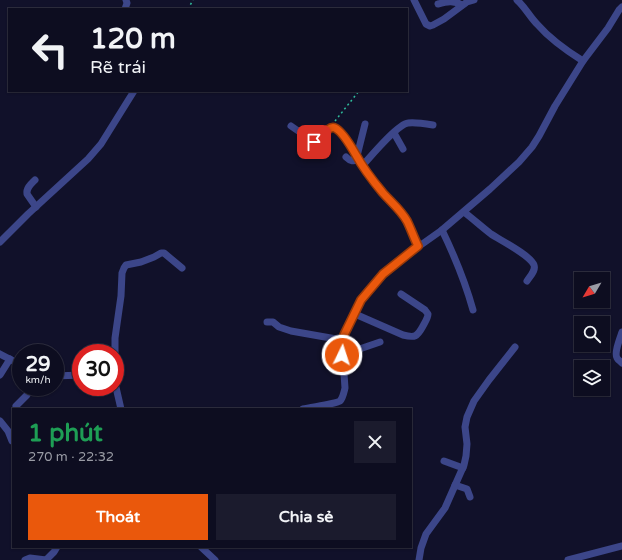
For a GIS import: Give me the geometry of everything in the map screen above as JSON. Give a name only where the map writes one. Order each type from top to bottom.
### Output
[{"type":"street","points":[[414,0],[426,24],[430,26],[444,19],[467,2],[474,0]]},
{"type":"street","points":[[517,0],[547,34],[583,61]]},
{"type":"street","points":[[438,4],[454,1],[462,5]]},
{"type":"street","points":[[312,408],[338,405],[342,398],[345,388],[342,340],[355,314],[358,303],[383,274],[464,212],[519,162],[539,136],[555,106],[583,61],[622,7]]},
{"type":"street","points":[[0,242],[88,159],[101,144],[133,92]]},
{"type":"street","points":[[346,158],[349,160],[360,160],[402,126],[408,123],[433,125]]},
{"type":"street","points":[[360,160],[365,124]]},
{"type":"street","points":[[291,126],[314,142],[316,142],[329,129],[332,128],[335,128],[344,136],[368,174],[407,221],[418,246]]},
{"type":"street","points":[[394,133],[403,149]]},
{"type":"street","points":[[35,180],[27,189],[26,194],[36,207]]},
{"type":"street","points":[[464,212],[490,233],[514,247],[531,261],[535,270],[527,281]]},
{"type":"street","points":[[442,230],[461,271],[473,310]]},
{"type":"street","points":[[115,344],[122,273],[126,265],[141,262],[164,253],[182,268]]},
{"type":"street","points":[[355,314],[403,335],[410,337],[417,335],[428,317],[428,314],[425,310],[401,294]]},
{"type":"street","points":[[267,322],[273,322],[279,327],[291,331],[342,340]]},
{"type":"street","points":[[622,332],[616,350],[616,356],[622,363]]},
{"type":"street","points":[[342,355],[380,342]]},
{"type":"street","points":[[419,560],[426,534],[444,508],[463,468],[467,444],[465,427],[467,417],[474,401],[515,347]]},
{"type":"street","points":[[0,354],[10,359],[0,375]]},
{"type":"street","points":[[16,406],[26,396]]},
{"type":"street","points":[[118,396],[121,408]]},
{"type":"street","points":[[0,421],[8,431],[12,442]]},
{"type":"street","points":[[444,461],[463,468]]},
{"type":"street","points":[[455,485],[467,489],[470,497]]},
{"type":"street","points":[[568,560],[622,546]]},
{"type":"street","points":[[25,560],[30,558],[46,560],[56,548]]},
{"type":"street","points":[[202,548],[215,560]]},
{"type":"path","points":[[335,128],[335,120],[357,92]]},
{"type":"route","points":[[314,142],[319,141],[329,129],[332,128],[335,128],[344,136],[368,174],[382,192],[398,208],[407,221],[410,231],[418,246],[383,274],[358,303],[355,314],[342,340],[342,355]]}]
